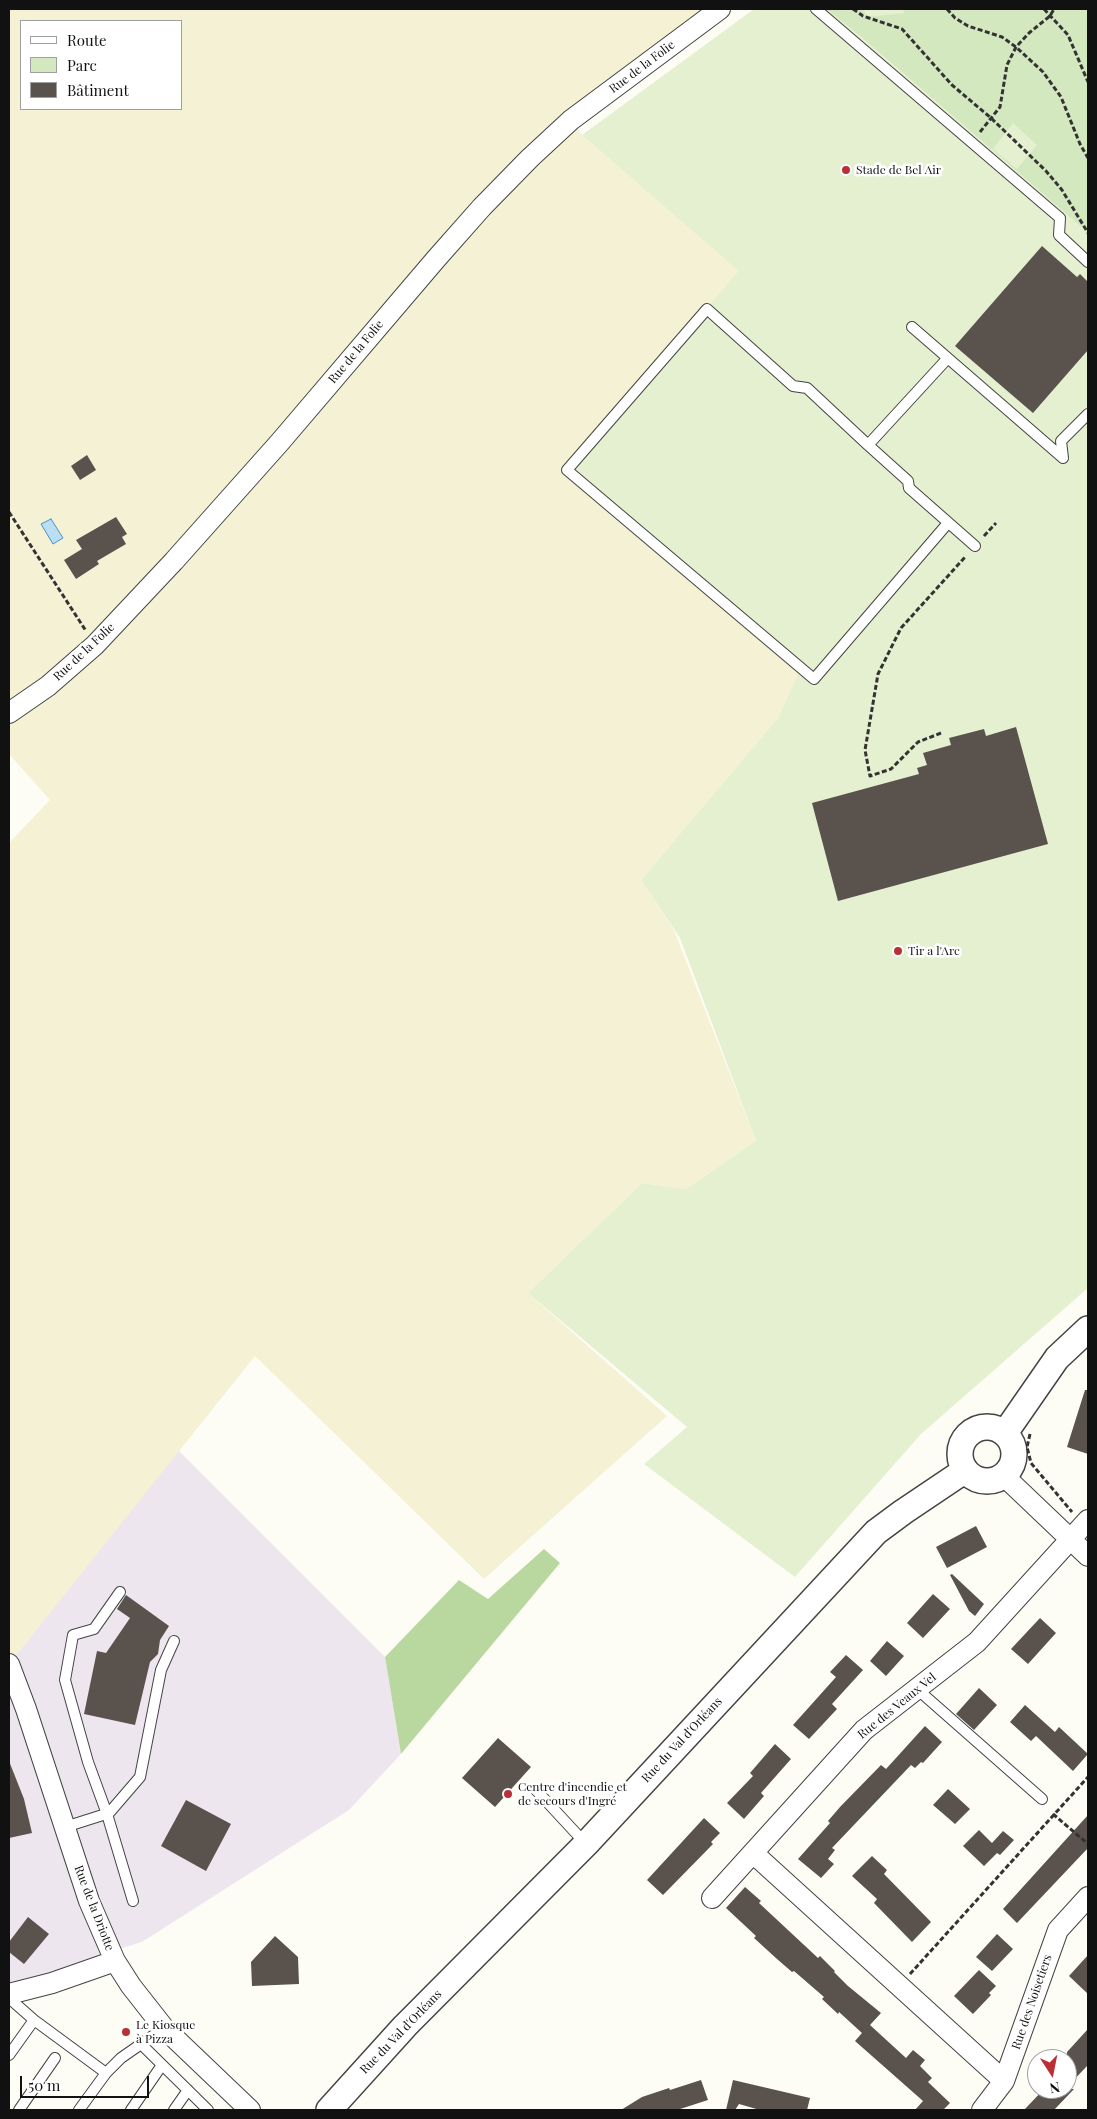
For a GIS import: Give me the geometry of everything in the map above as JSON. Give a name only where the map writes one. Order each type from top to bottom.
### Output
[{"type":"street","name":"Rue de la Folie","points":[[9,713],[48,686],[95,644],[220,511],[442,251],[530,158],[571,120],[720,9]]},
{"type":"street","points":[[1005,1433],[1057,1358],[1088,1329]]},
{"type":"street","points":[[989,1426],[1005,1433],[1011,1441],[1014,1450],[1014,1460],[1004,1476],[994,1481],[983,1481],[973,1478],[964,1471],[960,1463],[959,1454],[965,1437],[980,1427],[989,1426]]},
{"type":"street","name":"Rue du Val d'Orléans","points":[[329,2110],[405,2026],[586,1844],[876,1532],[964,1471]]},
{"type":"street","points":[[1004,1476],[1081,1528],[1088,1556]]},
{"type":"street","name":"Rue des Veaux Vel","points":[[712,1898],[864,1730],[977,1642],[1081,1528]]},
{"type":"street","name":"Rue de la Driotte","points":[[9,1664],[26,1709],[89,1901],[115,1961],[131,1986],[164,2028],[250,2110]]},
{"type":"street","points":[[753,1853],[1004,2081]]},
{"type":"street","name":"Rue des Noisetiers","points":[[982,2110],[1004,2081],[1058,1930],[1088,1897]]},
{"type":"street","points":[[9,1994],[52,1983],[115,1961]]},
{"type":"lane","points":[[816,9],[1060,218],[1059,235],[1088,262]]},
{"type":"lane","points":[[948,523],[814,679],[568,470],[707,310],[792,386],[807,388],[908,481],[909,488],[975,546]]},
{"type":"lane","points":[[912,327],[1062,458],[1061,441],[1088,414]]},
{"type":"lane","points":[[868,445],[947,359]]},
{"type":"lane","points":[[120,1592],[94,1629],[72,1635],[65,1680],[88,1762],[107,1814],[133,1901]]},
{"type":"lane","points":[[65,1827],[107,1814],[140,1777],[161,1670],[174,1641]]},
{"type":"lane","points":[[917,1689],[1042,1799]]},
{"type":"lane","points":[[536,1790],[586,1844]]},
{"type":"lane","points":[[9,1998],[34,2020],[106,2073]]},
{"type":"lane","points":[[9,2055],[34,2020]]},
{"type":"lane","points":[[79,2110],[106,2073],[121,2058],[164,2028]]},
{"type":"lane","points":[[141,2044],[209,2110]]},
{"type":"lane","points":[[19,2110],[55,2058]]},
{"type":"lane","points":[[131,2110],[162,2065]]},
{"type":"lane","points":[[174,2110],[188,2090]]},
{"type":"lane","points":[[9,2106],[15,2110]]},
{"type":"path","points":[[853,9],[863,16],[902,29],[952,84],[991,118],[1057,184],[1088,233]]},
{"type":"path","points":[[947,9],[955,18],[968,26],[1002,37],[1043,72],[1061,97],[1080,144],[1088,158]]},
{"type":"path","points":[[1044,9],[1068,35],[1088,82]]},
{"type":"path","points":[[971,142],[1000,106],[1007,65],[1016,47],[1029,33],[1050,16],[1054,9]]},
{"type":"path","points":[[9,512],[95,644]]},
{"type":"path","points":[[941,733],[918,742],[891,769],[870,776],[865,750],[878,674],[901,628],[996,523]]},
{"type":"path","points":[[1031,1428],[1028,1447],[1031,1463],[1081,1528]]},
{"type":"path","points":[[900,1986],[1088,1777]]},
{"type":"path","points":[[1042,1799],[1053,1814],[1088,1844]]},
{"type":"shaded area","points":[[9,9],[720,9],[571,120],[582,135],[740,271],[568,470],[802,667],[778,718],[641,880],[674,930],[756,1141],[686,1189],[642,1183],[528,1293],[667,1416],[484,1579],[255,1356],[9,1664],[9,843],[50,800],[9,754]]},
{"type":"shaded area","points":[[178,1450],[385,1657],[401,1754],[349,1810],[142,1942],[106,1953],[22,1994],[9,1998],[9,1664]]},
{"type":"green space","points":[[754,9],[826,9],[1088,233],[1088,1288],[921,1434],[795,1577],[644,1464],[687,1427],[528,1293],[642,1183],[686,1189],[756,1141],[680,938],[641,880],[778,718],[801,668],[567,470],[739,271],[582,135]]},
{"type":"green space","points":[[826,9],[1088,9],[1088,233],[861,37]]},
{"type":"green space","points":[[864,9],[903,9],[904,13],[866,17]]},
{"type":"green space","points":[[1013,123],[1037,145],[1017,169],[993,149]]},
{"type":"green space","points":[[544,1549],[560,1563],[401,1754],[385,1657],[459,1580],[488,1599]]},
{"type":"water","points":[[51,519],[63,538],[53,544],[41,524]]},
{"type":"building","points":[[1042,246],[1077,277],[1080,274],[1088,282],[1088,350],[1033,413],[955,346]]},
{"type":"building","points":[[87,455],[96,470],[80,480],[71,466]]},
{"type":"building","points":[[116,517],[127,534],[122,537],[126,544],[97,561],[99,564],[76,579],[64,560],[82,549],[76,540]]},
{"type":"building","points":[[1016,727],[1048,844],[838,901],[812,803],[919,774],[917,768],[927,765],[923,753],[951,745],[949,738],[984,729],[986,736]]},
{"type":"building","points":[[1085,1390],[1088,1390],[1088,1454],[1067,1447]]},
{"type":"building","points":[[976,1526],[987,1547],[947,1568],[936,1547]]},
{"type":"building","points":[[952,1574],[984,1604],[975,1616],[969,1611],[950,1575]]},
{"type":"building","points":[[933,1594],[950,1609],[923,1638],[907,1623]]},
{"type":"building","points":[[126,1595],[169,1626],[160,1640],[158,1654],[150,1662],[135,1725],[84,1714],[97,1651],[106,1653],[130,1618],[117,1609]]},
{"type":"building","points":[[1040,1618],[1056,1633],[1028,1664],[1011,1649]]},
{"type":"building","points":[[887,1641],[904,1656],[886,1676],[870,1661]]},
{"type":"building","points":[[846,1655],[863,1670],[832,1704],[837,1709],[809,1739],[793,1725],[836,1677],[830,1672]]},
{"type":"building","points":[[979,1688],[997,1705],[974,1730],[956,1714]]},
{"type":"building","points":[[1025,1705],[1055,1732],[1059,1727],[1088,1754],[1073,1771],[1036,1736],[1031,1741],[1010,1722]]},
{"type":"building","points":[[925,1726],[942,1742],[923,1763],[921,1762],[915,1768],[911,1765],[832,1848],[835,1850],[828,1859],[834,1864],[821,1878],[798,1859],[830,1823],[828,1821],[840,1807],[881,1765],[886,1769]]},
{"type":"building","points":[[498,1738],[531,1767],[495,1807],[462,1778]]},
{"type":"building","points":[[775,1744],[791,1759],[761,1793],[764,1796],[744,1819],[727,1803],[753,1776],[750,1773]]},
{"type":"building","points":[[9,1761],[24,1799],[32,1833],[9,1838]]},
{"type":"building","points":[[948,1789],[970,1809],[955,1824],[933,1805]]},
{"type":"building","points":[[186,1800],[231,1824],[206,1871],[161,1846]]},
{"type":"building","points":[[1088,1815],[1088,1848],[1017,1923],[1003,1909]]},
{"type":"building","points":[[704,1818],[720,1833],[711,1842],[713,1844],[663,1895],[647,1880]]},
{"type":"building","points":[[979,1830],[992,1843],[1003,1831],[1014,1840],[1000,1855],[997,1853],[984,1866],[963,1846]]},
{"type":"building","points":[[872,1856],[887,1870],[884,1874],[931,1922],[912,1942],[874,1903],[877,1899],[852,1876]]},
{"type":"building","points":[[745,1887],[761,1901],[759,1903],[818,1958],[820,1956],[848,1986],[881,2013],[870,2025],[906,2058],[913,2050],[925,2060],[920,2066],[932,2078],[928,2082],[950,2103],[943,2110],[915,2110],[923,2101],[855,2041],[862,2033],[822,1999],[824,1997],[794,1971],[792,1972],[754,1938],[756,1936],[726,1908]]},
{"type":"building","points":[[28,1917],[49,1934],[24,1964],[9,1952],[9,1942]]},
{"type":"building","points":[[997,1934],[1013,1949],[992,1971],[976,1957]]},
{"type":"building","points":[[275,1936],[298,1957],[299,1984],[252,1986],[251,1962]]},
{"type":"building","points":[[1088,1955],[1088,1994],[1069,1976]]},
{"type":"building","points":[[979,1970],[996,1986],[989,1993],[991,1995],[973,2014],[954,1996]]},
{"type":"building","points":[[1088,2029],[1088,2065],[1077,2077],[1077,2049],[1070,2049]]},
{"type":"building","points":[[701,2080],[708,2100],[677,2110],[621,2110],[642,2097]]},
{"type":"building","points":[[733,2080],[810,2098],[807,2110],[760,2110],[739,2104],[735,2110],[726,2110]]},
{"type":"building","points":[[1034,2099],[1064,2099],[1054,2110],[1024,2110]]},
{"type":"place","name":"Stade de Bel Air","points":[[846,170]]},
{"type":"place","name":"Tir a l'Arc","points":[[898,951]]},
{"type":"place","name":"Centre d'incendie et de secours d'Ingré","points":[[508,1794]]},
{"type":"place","name":"Le Kiosque à Pizza","points":[[126,2032]]}]
